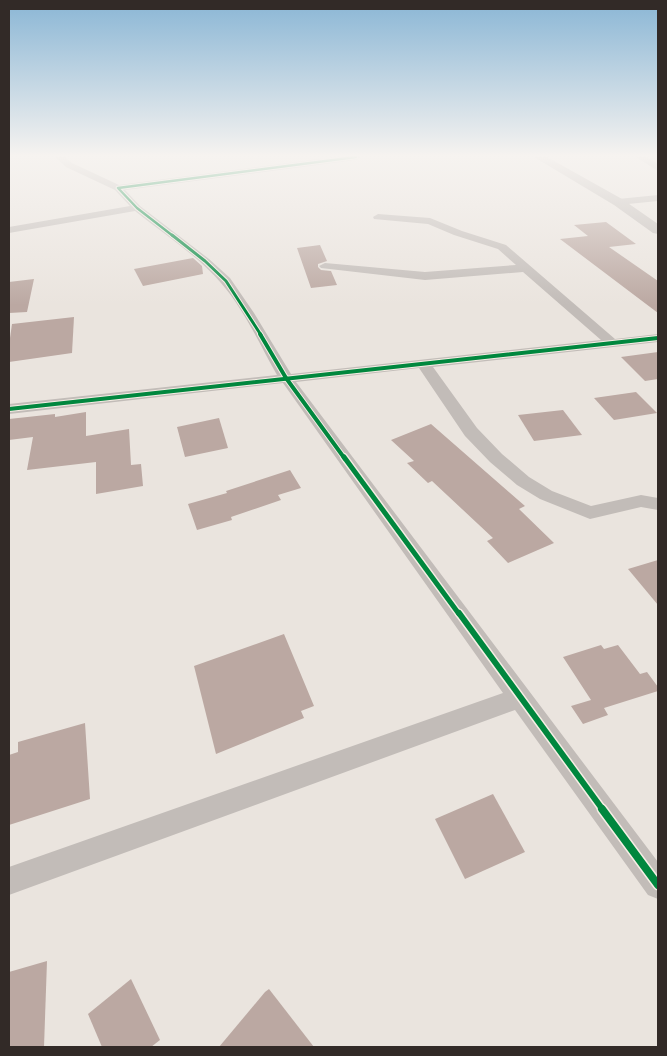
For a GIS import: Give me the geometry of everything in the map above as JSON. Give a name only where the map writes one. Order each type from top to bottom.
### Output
[{"type":"street","points":[[624,206],[658,230]]},
{"type":"street","points":[[9,230],[137,208],[205,261],[226,281],[248,313],[286,378],[658,885]]},
{"type":"street","points":[[378,217],[419,219],[436,222],[458,233],[502,247],[611,342]]},
{"type":"street","points":[[325,266],[425,276],[527,268]]},
{"type":"street","points":[[9,408],[424,365],[658,338]]},
{"type":"street","points":[[424,365],[471,432],[496,458],[523,481],[546,495],[590,513],[641,501],[658,504]]},
{"type":"street","points":[[9,881],[521,697]]},
{"type":"building","points":[[606,222],[636,244],[609,247],[658,281],[658,313],[560,239],[588,236],[574,225]]},
{"type":"building","points":[[320,245],[327,261],[318,264],[318,267],[321,270],[331,271],[337,285],[311,288],[297,248]]},
{"type":"building","points":[[193,258],[202,266],[203,274],[143,286],[134,269]]},
{"type":"building","points":[[34,279],[27,312],[9,313],[9,282]]},
{"type":"building","points":[[74,317],[72,353],[9,362],[12,324]]},
{"type":"building","points":[[658,352],[658,379],[645,381],[621,357]]},
{"type":"building","points":[[636,392],[657,413],[614,420],[594,398]]},
{"type":"building","points":[[563,410],[582,435],[534,441],[518,415]]},
{"type":"building","points":[[86,412],[86,436],[129,429],[131,465],[141,464],[143,486],[96,494],[96,462],[27,470],[33,437],[9,440],[9,419],[55,414],[55,417]]},
{"type":"building","points":[[219,418],[228,448],[185,457],[177,427]]},
{"type":"building","points":[[431,424],[525,506],[519,509],[554,543],[508,563],[487,541],[493,538],[432,481],[428,483],[407,463],[414,461],[391,440]]},
{"type":"building","points":[[290,470],[301,488],[278,495],[281,500],[231,517],[232,520],[197,530],[188,504],[227,493],[226,491]]},
{"type":"building","points":[[658,560],[658,605],[628,569]]},
{"type":"building","points":[[284,634],[314,706],[301,711],[304,718],[216,754],[194,666]]},
{"type":"building","points":[[601,645],[604,649],[618,645],[640,674],[647,672],[658,687],[658,691],[604,708],[608,715],[583,724],[571,706],[591,700],[563,657]]},
{"type":"building","points":[[85,723],[90,799],[9,825],[9,755],[18,752],[18,742]]},
{"type":"building","points":[[493,794],[525,852],[465,879],[435,819]]},
{"type":"building","points":[[47,961],[44,1047],[9,1047],[9,972]]},
{"type":"building","points":[[131,979],[160,1040],[151,1047],[102,1047],[88,1014]]},
{"type":"building","points":[[269,989],[314,1047],[219,1047],[265,992]]},
{"type":"cycle path","points":[[135,206],[205,261],[226,281],[248,313],[286,378],[658,885]]},
{"type":"cycle path","points":[[9,409],[658,338]]}]
